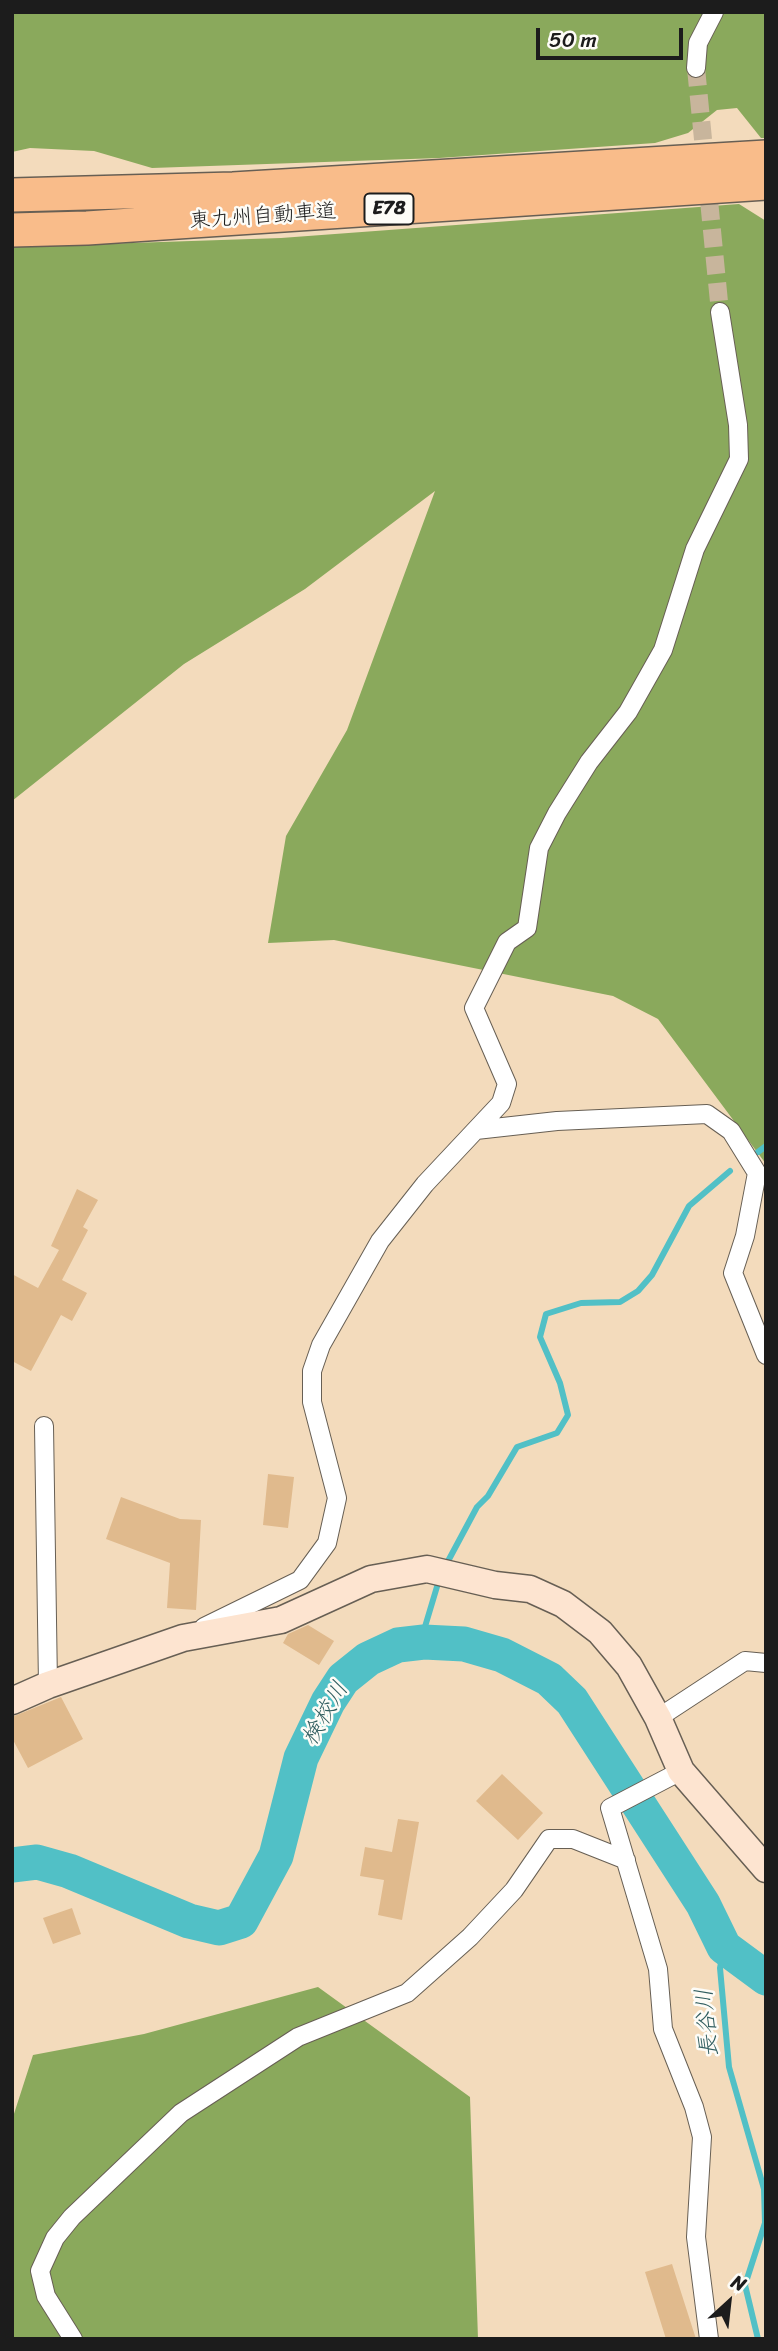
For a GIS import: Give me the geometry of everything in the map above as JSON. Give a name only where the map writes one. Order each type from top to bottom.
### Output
[{"type":"highway","name":"東九州自動車道","points":[[12,195],[233,190],[766,157]]},
{"type":"highway","name":"東九州自動車道","points":[[12,230],[87,228],[766,183]]},
{"type":"street","points":[[696,68],[698,43],[714,12]]},
{"type":"street","points":[[12,1701],[48,1685],[183,1638],[300,1580],[327,1543],[337,1498],[312,1402],[312,1371],[321,1345],[380,1241],[425,1184],[501,1103],[507,1084],[474,1008],[506,942],[527,928],[539,848],[556,813],[589,762],[628,712],[663,650],[695,549],[739,459],[738,425],[720,312]]},
{"type":"street","points":[[476,1130],[557,1121],[707,1114],[731,1131],[757,1173],[733,1273],[766,1355]]},
{"type":"street","points":[[44,1426],[48,1685]]},
{"type":"street","points":[[183,1638],[281,1620],[372,1579],[427,1570],[443,1571],[495,1585],[530,1589],[562,1604],[600,1632],[629,1666],[658,1718],[670,1776],[766,1868]]},
{"type":"street","points":[[658,1718],[745,1661],[766,1663]]},
{"type":"street","points":[[670,1776],[610,1808],[658,1969],[663,2029],[694,2107],[702,2137],[696,2237],[709,2339]]},
{"type":"street","points":[[73,2339],[46,2296],[40,2271],[55,2238],[72,2217],[181,2113],[298,2037],[407,1993],[470,1937],[514,1890],[549,1839],[573,1839],[626,1860]]},
{"type":"green space","points":[[12,12],[766,12],[766,138],[761,138],[737,108],[717,110],[688,133],[655,143],[439,158],[152,168],[94,151],[30,148],[12,152]]},
{"type":"green space","points":[[739,204],[766,221],[766,1164],[658,1019],[613,996],[334,940],[268,943],[286,836],[347,730],[435,491],[305,589],[184,664],[12,801],[12,247],[281,238]]},
{"type":"green space","points":[[318,1987],[470,2097],[478,2339],[12,2339],[12,2120],[33,2055],[144,2034]]},
{"type":"building","points":[[77,1189],[98,1200],[83,1227],[88,1230],[62,1280],[87,1293],[72,1321],[61,1315],[31,1371],[12,1361],[12,1274],[38,1288],[59,1250],[51,1246]]},
{"type":"building","points":[[268,1474],[294,1477],[288,1528],[263,1525]]},
{"type":"building","points":[[121,1497],[180,1519],[201,1520],[196,1610],[167,1608],[170,1563],[106,1539]]},
{"type":"building","points":[[308,1625],[334,1641],[319,1665],[283,1643],[288,1634]]},
{"type":"building","points":[[61,1697],[83,1739],[28,1768],[12,1738],[12,1717]]},
{"type":"building","points":[[502,1774],[543,1813],[518,1840],[476,1801]]},
{"type":"building","points":[[398,1819],[419,1822],[402,1920],[378,1915],[384,1880],[360,1876],[365,1847],[392,1852]]},
{"type":"building","points":[[72,1908],[81,1934],[53,1944],[43,1918]]},
{"type":"building","points":[[672,2264],[696,2339],[666,2339],[645,2272]]},
{"type":"waterway","points":[[758,1152],[766,1146]]},
{"type":"waterway","points":[[447,1563],[477,1507],[488,1496],[517,1447],[557,1433],[568,1415],[560,1383],[540,1337],[546,1314],[581,1303],[620,1302],[638,1291],[652,1275],[689,1206],[730,1171]]},
{"type":"waterway","points":[[424,1642],[424,1630],[439,1580]]},
{"type":"waterway","name":"検校川","points":[[12,1865],[37,1862],[69,1871],[189,1921],[219,1928],[241,1921],[276,1856],[301,1758],[328,1702],[343,1679],[368,1659],[398,1645],[424,1642],[464,1644],[502,1655],[549,1679],[572,1701],[703,1904],[724,1947],[766,1978]]},
{"type":"waterway","name":"長谷川","points":[[724,1947],[720,1968],[729,2067],[764,2189],[765,2223],[745,2285],[758,2339]]},
{"type":"tunnel","points":[[696,68],[720,312]]}]
